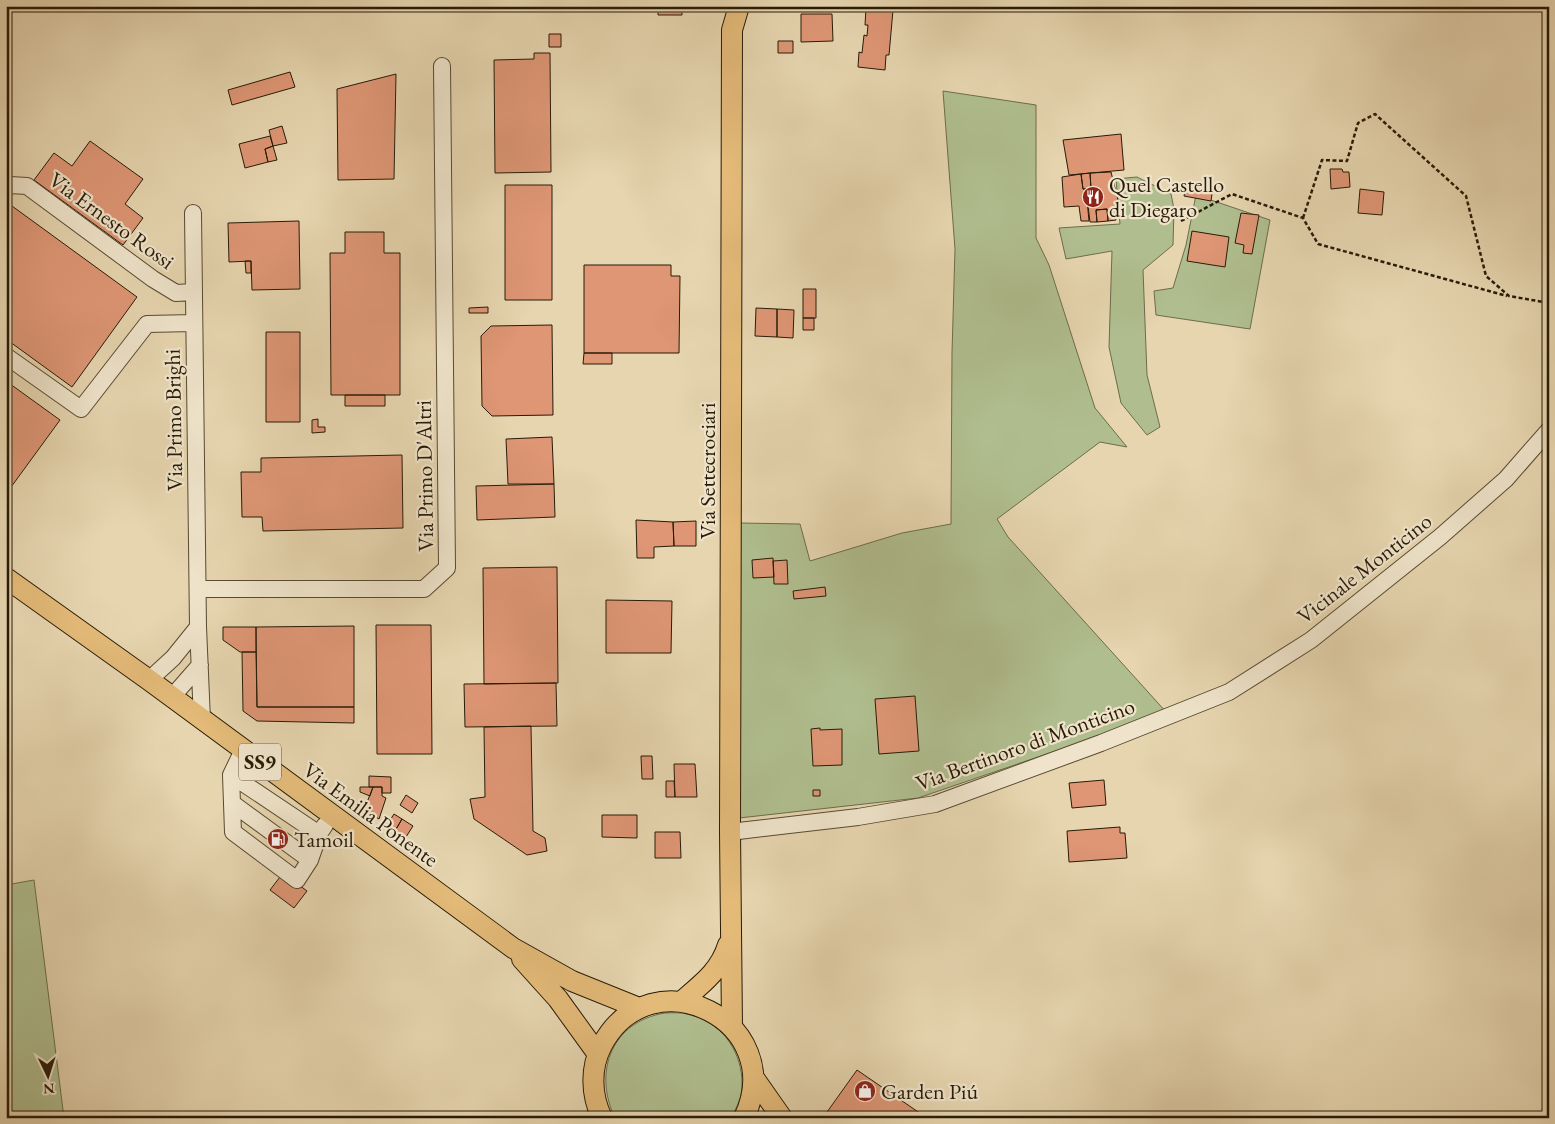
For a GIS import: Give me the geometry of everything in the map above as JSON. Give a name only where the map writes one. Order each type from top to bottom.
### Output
[{"type":"main road","name":"Via Settecrociari","points":[[732,1026],[730,832],[732,30],[739,6]]},
{"type":"main road","name":"Via Emilia Ponente","points":[[6,578],[149,680],[513,948],[572,981],[639,1008]]},
{"type":"main road","name":"Via Settecrociari","points":[[682,1001],[713,974],[724,959],[731,936]]},
{"type":"main road","name":"Via Emilia Ponente","points":[[513,948],[558,999],[597,1053]]},
{"type":"main road","points":[[602,1118],[596,1105],[592,1079],[597,1053],[607,1035],[621,1020],[639,1008],[660,1002],[682,1001],[709,1009],[732,1026],[747,1050],[754,1078],[751,1103],[744,1118]]},
{"type":"main road","points":[[754,1078],[782,1118]]},
{"type":"street","name":"Via Primo D'Altri","points":[[198,590],[424,588],[447,568],[442,66]]},
{"type":"street","name":"Via Ernesto Rossi","points":[[6,189],[10,185],[27,186],[153,279],[176,293],[194,292]]},
{"type":"street","name":"Via Primo Brighi","points":[[193,213],[198,627],[202,720]]},
{"type":"street","points":[[6,356],[81,409],[147,324],[194,323]]},
{"type":"street","name":"Vicinale Monticino","points":[[1184,711],[1229,692],[1311,640],[1440,537],[1499,486],[1549,430]]},
{"type":"street","points":[[149,680],[173,658],[198,627]]},
{"type":"street","points":[[172,697],[173,658]]},
{"type":"street","points":[[172,697],[200,665]]},
{"type":"street","name":"Via Bertinoro di Monticino","points":[[730,832],[935,804],[1184,711]]},
{"type":"street","points":[[244,750],[231,775],[233,832],[297,880],[310,860],[319,834],[332,815]]},
{"type":"street","points":[[231,775],[319,834]]},
{"type":"street","points":[[232,803],[310,860]]},
{"type":"path","points":[[1303,218],[1322,160],[1347,161],[1358,123],[1375,114],[1466,196],[1486,276],[1509,296]]},
{"type":"path","points":[[1181,221],[1232,194],[1303,218],[1318,244],[1509,296],[1549,303]]},
{"type":"green space","points":[[943,91],[1036,105],[1036,238],[1049,265],[1095,408],[1127,447],[1100,442],[997,519],[1008,537],[1167,713],[918,798],[739,818],[739,523],[800,524],[810,561],[902,533],[951,524],[955,249]]},
{"type":"green space","points":[[1137,177],[1171,194],[1174,209],[1173,245],[1143,270],[1147,375],[1160,427],[1147,435],[1121,403],[1109,347],[1112,251],[1066,259],[1059,228],[1120,224],[1116,179]]},
{"type":"green space","points":[[1196,195],[1270,220],[1250,329],[1156,315],[1154,291],[1173,288],[1186,245]]},
{"type":"green space","points":[[34,880],[64,1118],[6,1118],[6,885]]},
{"type":"green space","points":[[663,1013],[683,1013],[703,1019],[715,1026],[730,1042],[735,1052],[739,1062],[742,1084],[741,1095],[732,1117],[615,1118],[609,1102],[606,1085],[610,1054],[618,1040],[628,1029],[643,1020]]},
{"type":"building","points":[[658,6],[682,6],[682,15],[658,15]]},
{"type":"building","points":[[863,6],[890,6],[890,10],[893,10],[889,55],[886,55],[885,70],[858,67],[859,52],[862,53],[864,35],[867,36],[868,25],[865,25],[866,8]]},
{"type":"building","points":[[801,14],[832,14],[833,41],[801,42]]},
{"type":"building","points":[[549,34],[561,34],[561,47],[549,47]]},
{"type":"building","points":[[778,41],[793,41],[793,53],[778,53]]},
{"type":"building","points":[[534,53],[550,53],[551,172],[495,173],[494,60],[534,59]]},
{"type":"building","points":[[290,72],[295,87],[232,105],[228,90]]},
{"type":"building","points":[[396,74],[394,179],[338,180],[337,89]]},
{"type":"building","points":[[282,126],[287,143],[273,146],[269,130]]},
{"type":"building","points":[[1121,134],[1124,170],[1069,175],[1063,140]]},
{"type":"building","points":[[270,136],[273,146],[265,149],[268,162],[245,168],[239,144]]},
{"type":"building","points":[[90,141],[143,179],[125,204],[143,218],[123,245],[34,180],[54,153],[72,166]]},
{"type":"building","points":[[273,146],[277,160],[268,162],[265,149]]},
{"type":"building","points":[[1330,169],[1342,169],[1343,172],[1349,172],[1350,187],[1331,189]]},
{"type":"building","points":[[1111,172],[1118,200],[1115,201],[1116,220],[1108,221],[1107,209],[1096,210],[1097,222],[1090,222],[1086,189],[1091,189],[1090,173]]},
{"type":"building","points":[[1090,173],[1091,189],[1083,189],[1081,174]]},
{"type":"building","points":[[1081,174],[1083,189],[1086,189],[1089,221],[1081,221],[1079,206],[1064,207],[1062,177]]},
{"type":"building","points":[[1187,182],[1213,187],[1211,201],[1184,196]]},
{"type":"building","points":[[505,185],[552,185],[552,300],[505,300]]},
{"type":"building","points":[[1360,189],[1384,192],[1382,215],[1358,213]]},
{"type":"building","points":[[12,206],[137,297],[72,387],[6,339],[6,214]]},
{"type":"building","points":[[1107,209],[1108,221],[1097,222],[1096,210]]},
{"type":"building","points":[[1241,213],[1259,215],[1252,254],[1243,253],[1244,245],[1235,243]]},
{"type":"building","points":[[299,221],[300,289],[252,290],[251,261],[229,262],[228,223]]},
{"type":"building","points":[[1192,231],[1229,237],[1225,267],[1187,261]]},
{"type":"building","points":[[345,232],[384,232],[384,253],[400,253],[400,395],[331,395],[330,253],[345,253]]},
{"type":"building","points":[[245,261],[251,261],[251,273],[246,273]]},
{"type":"building","points":[[584,265],[671,265],[671,276],[680,276],[679,353],[584,353]]},
{"type":"building","points":[[803,289],[816,289],[816,318],[803,318]]},
{"type":"building","points":[[488,307],[488,313],[469,313],[469,308]]},
{"type":"building","points":[[756,308],[777,309],[777,337],[755,336]]},
{"type":"building","points":[[777,309],[794,310],[793,338],[777,337]]},
{"type":"building","points":[[803,318],[814,318],[814,330],[803,330]]},
{"type":"building","points":[[552,325],[553,415],[492,416],[482,406],[481,336],[491,326]]},
{"type":"building","points":[[266,332],[300,332],[300,422],[266,422]]},
{"type":"building","points":[[584,353],[612,353],[612,364],[583,364]]},
{"type":"building","points":[[6,381],[60,420],[6,494]]},
{"type":"building","points":[[345,395],[385,395],[385,406],[345,406]]},
{"type":"building","points":[[318,419],[318,427],[325,427],[325,432],[312,433],[312,420]]},
{"type":"building","points":[[552,437],[554,484],[508,484],[506,439]]},
{"type":"building","points":[[402,455],[403,528],[263,531],[262,517],[242,517],[241,472],[261,472],[261,458]]},
{"type":"building","points":[[554,484],[555,517],[477,520],[476,486]]},
{"type":"building","points":[[636,520],[673,522],[674,546],[654,547],[654,558],[637,558]]},
{"type":"building","points":[[696,521],[696,546],[674,546],[673,522]]},
{"type":"building","points":[[773,558],[774,577],[753,578],[752,560]]},
{"type":"building","points":[[787,560],[788,584],[774,584],[773,561]]},
{"type":"building","points":[[557,567],[558,683],[484,684],[483,568]]},
{"type":"building","points":[[825,587],[826,596],[794,599],[793,591]]},
{"type":"building","points":[[606,600],[672,601],[671,653],[606,653]]},
{"type":"building","points":[[376,625],[431,625],[432,754],[377,754]]},
{"type":"building","points":[[354,626],[354,707],[257,707],[256,627]]},
{"type":"building","points":[[223,627],[256,627],[256,652],[240,652],[223,640]]},
{"type":"building","points":[[242,652],[256,652],[257,707],[354,707],[354,723],[257,721],[243,711]]},
{"type":"building","points":[[556,683],[557,726],[465,727],[464,684]]},
{"type":"building","points":[[915,696],[919,751],[879,754],[875,699]]},
{"type":"building","points":[[531,726],[533,831],[545,838],[547,851],[527,855],[474,819],[470,799],[485,797],[484,727]]},
{"type":"building","points":[[820,728],[820,730],[842,729],[842,765],[813,766],[811,729]]},
{"type":"building","points":[[641,756],[652,756],[653,779],[642,779]]},
{"type":"building","points":[[674,764],[695,764],[697,797],[675,797]]},
{"type":"building","points":[[369,776],[391,777],[391,793],[382,793],[382,787],[369,787]]},
{"type":"building","points":[[1104,780],[1106,805],[1072,808],[1069,783]]},
{"type":"building","points":[[666,781],[674,781],[675,797],[666,797]]},
{"type":"building","points":[[360,787],[373,787],[370,796],[360,792]]},
{"type":"building","points":[[373,787],[382,787],[382,796],[386,798],[379,819],[364,810]]},
{"type":"building","points":[[813,790],[820,790],[820,796],[813,796]]},
{"type":"building","points":[[406,795],[418,803],[412,813],[400,805]]},
{"type":"building","points":[[394,814],[402,819],[395,831],[387,825]]},
{"type":"building","points":[[602,815],[637,815],[637,838],[602,837]]},
{"type":"building","points":[[402,819],[413,826],[406,837],[395,831]]},
{"type":"building","points":[[1120,827],[1120,833],[1125,833],[1127,858],[1069,862],[1067,831]]},
{"type":"building","points":[[655,832],[680,832],[681,858],[655,858]]},
{"type":"building","points":[[283,873],[307,891],[294,908],[270,890]]},
{"type":"building","name":"Garden Piú","points":[[857,1070],[927,1118],[835,1118],[827,1112]]},
{"type":"place","name":"Quel Castello di Diegaro","points":[[1093,197]]},
{"type":"place","name":"Tamoil","points":[[278,839]]},
{"type":"place","name":"Garden Piú","points":[[865,1091]]}]
